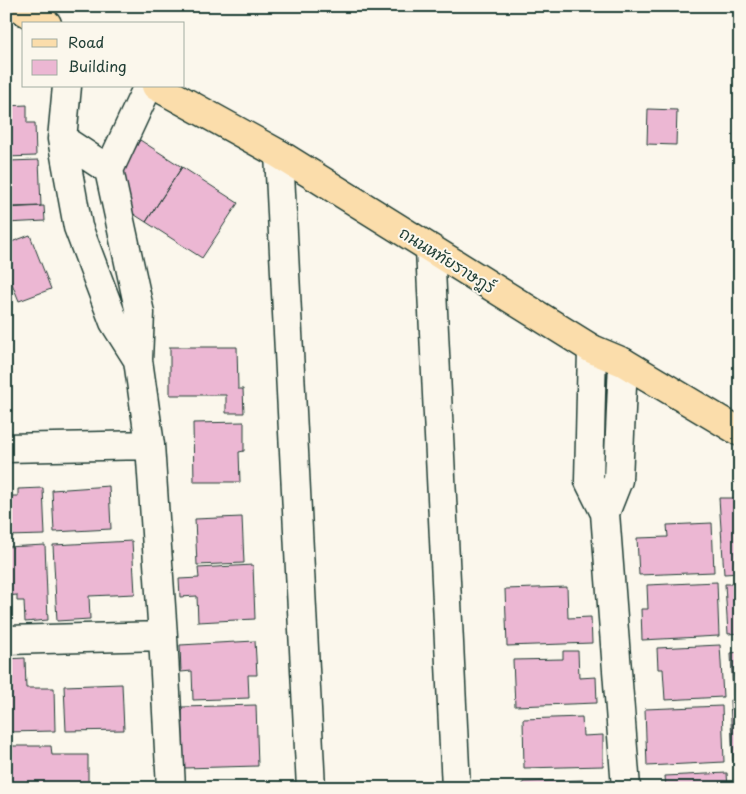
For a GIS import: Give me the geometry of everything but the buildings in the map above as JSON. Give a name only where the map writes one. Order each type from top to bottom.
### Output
[{"type":"main road","points":[[16,6],[44,22]]},
{"type":"main road","name":"ถนนหทัยราษฎร์","points":[[160,88],[279,154],[592,349],[623,362],[740,432]]},
{"type":"street","points":[[67,88],[62,139],[78,227],[114,322],[138,360]]},
{"type":"street","points":[[147,88],[109,170],[140,313],[138,360],[150,445],[171,788]]},
{"type":"street","points":[[62,139],[109,170]]},
{"type":"street","points":[[279,154],[311,788]]},
{"type":"street","points":[[430,249],[456,788]]},
{"type":"street","points":[[592,349],[588,481],[605,513],[626,788]]},
{"type":"street","points":[[605,513],[618,480],[623,362]]},
{"type":"street","points":[[6,448],[150,445]]},
{"type":"street","points":[[6,640],[163,636]]}]
